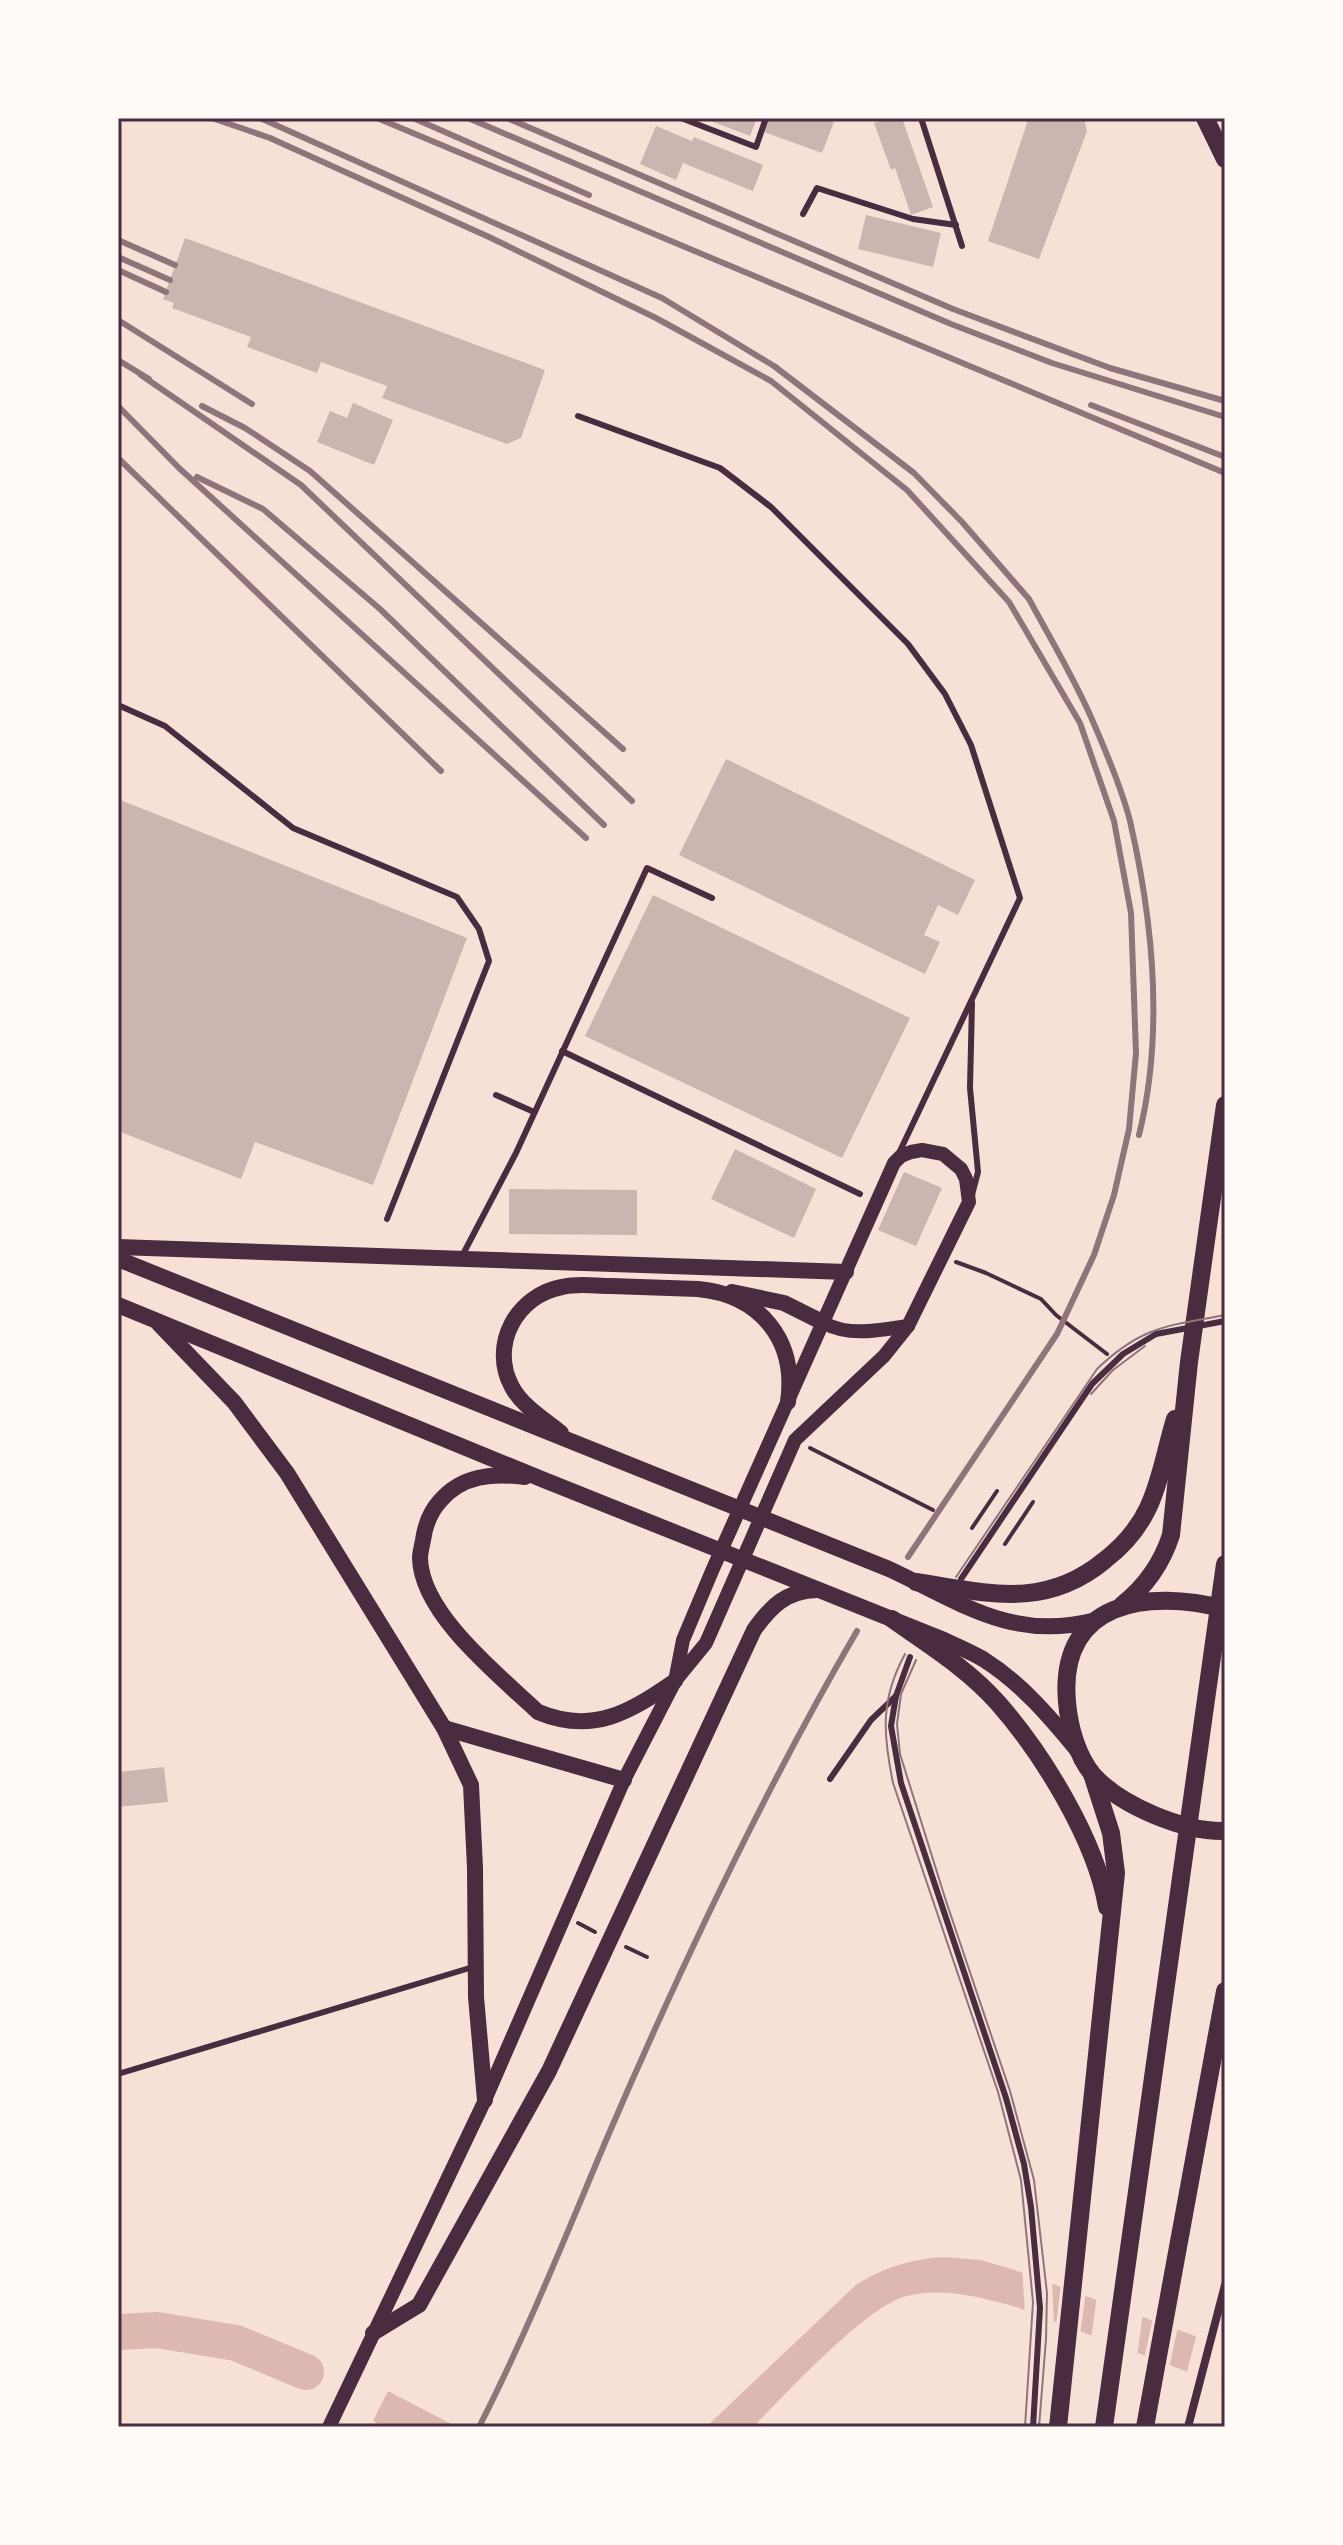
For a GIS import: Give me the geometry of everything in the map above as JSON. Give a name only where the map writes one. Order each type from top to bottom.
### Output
[{"type":"main road","points":[[1205,118],[1225,159]]},
{"type":"main road","points":[[1215,118],[1225,150]]},
{"type":"main road","points":[[968,1592],[1005,1623],[1059,1628],[1092,1621],[1122,1605],[1152,1575],[1160,1561],[1171,1535],[1188,1368],[1225,1105]]},
{"type":"main road","points":[[118,1247],[846,1272]]},
{"type":"main road","points":[[118,1259],[916,1582],[968,1592],[1025,1595],[1060,1588],[1091,1572],[1118,1550],[1141,1522],[1152,1500],[1188,1368]]},
{"type":"main road","points":[[575,1445],[527,1405],[508,1379],[505,1367],[505,1342],[512,1320],[520,1310],[550,1290],[574,1285],[698,1289],[763,1297],[824,1323]]},
{"type":"main road","points":[[698,1289],[728,1294],[766,1320],[787,1358],[788,1402]]},
{"type":"main road","points":[[118,1305],[892,1619],[940,1646],[983,1659],[1042,1708],[1081,1755],[1092,1774],[1115,1853],[1116,1873],[1058,2427]]},
{"type":"main road","points":[[155,1320],[234,1402],[287,1473],[444,1728],[471,1785],[476,1966],[485,2100]]},
{"type":"main road","points":[[544,1480],[481,1476],[462,1482],[437,1504],[425,1526],[420,1559],[428,1593],[447,1623],[538,1712],[555,1719],[611,1719],[635,1708],[675,1681]]},
{"type":"main road","points":[[1104,2427],[1225,1564]]},
{"type":"main road","points":[[373,2333],[419,2305],[549,2071],[754,1630],[768,1610],[784,1597],[805,1590],[823,1590]]},
{"type":"main road","points":[[1122,1605],[1175,1599],[1225,1609]]},
{"type":"main road","points":[[1081,1755],[1070,1722],[1067,1680],[1074,1650],[1092,1621]]},
{"type":"main road","points":[[940,1646],[998,1703],[1046,1768],[1093,1856],[1105,1895],[1109,1923]]},
{"type":"main road","points":[[444,1728],[624,1780]]},
{"type":"main road","points":[[1092,1774],[1111,1790],[1148,1812],[1187,1826],[1222,1831]]},
{"type":"main road","points":[[1145,2427],[1225,1991]]},
{"type":"street","points":[[329,2427],[485,2100],[624,1780],[675,1681],[706,1643],[795,1440],[884,1356],[908,1326],[969,1202],[966,1179],[961,1169],[943,1154],[922,1150],[911,1152],[894,1163],[746,1491],[683,1640],[675,1681]]},
{"type":"street","points":[[824,1323],[836,1330],[852,1331],[908,1326]]},
{"type":"street","points":[[1188,2427],[1225,2285]]},
{"type":"lane","points":[[681,118],[756,147],[766,118]]},
{"type":"lane","points":[[921,118],[962,246]]},
{"type":"lane","points":[[803,214],[817,188],[913,219],[956,225]]},
{"type":"lane","points":[[578,416],[720,468],[771,507],[886,621],[927,668],[960,722],[980,768],[1020,898],[894,1163]]},
{"type":"lane","points":[[118,705],[165,726],[293,828],[457,897],[479,929],[489,961],[387,1219]]},
{"type":"lane","points":[[460,1259],[516,1153],[647,868],[712,898]]},
{"type":"lane","points":[[969,1202],[978,1172],[970,1088],[972,1000]]},
{"type":"lane","points":[[562,1051],[860,1194]]},
{"type":"lane","points":[[496,1095],[534,1112]]},
{"type":"lane","points":[[968,1592],[1092,1384],[1123,1354],[1156,1334],[1225,1321]]},
{"type":"lane","points":[[910,1657],[896,1696],[891,1726],[901,1783],[1006,2098],[1024,2164],[1037,2258],[1039,2337],[1033,2427]]},
{"type":"lane","points":[[830,1779],[871,1720],[896,1696]]},
{"type":"lane","points":[[118,2074],[476,1966]]},
{"type":"path","points":[[942,1257],[986,1273],[1041,1299],[1056,1315],[1102,1350]]},
{"type":"path","points":[[795,1440],[902,1497],[933,1510]]},
{"type":"path","points":[[972,1528],[997,1491]]},
{"type":"path","points":[[1005,1544],[1033,1502]]},
{"type":"path","points":[[565,1917],[599,1934]]},
{"type":"path","points":[[624,1946],[647,1957]]},
{"type":"shaded area","points":[[944,2257],[980,2260],[1012,2269],[1225,2347],[1225,2386],[1016,2307],[962,2294],[921,2293],[890,2303],[849,2333],[753,2427],[706,2427],[857,2284],[899,2265]]},
{"type":"shaded area","points":[[388,2391],[457,2427],[384,2427],[373,2421]]},
{"type":"pier","points":[[1022,2268],[1052,2279],[1054,2326],[1025,2315]]},
{"type":"pier","points":[[1061,2283],[1086,2292],[1080,2335],[1056,2326]]},
{"type":"pier","points":[[1097,2296],[1143,2313],[1137,2357],[1091,2339]]},
{"type":"pier","points":[[1153,2317],[1178,2326],[1169,2369],[1144,2359]]},
{"type":"pier","points":[[1197,2333],[1225,2343],[1225,2371],[1220,2388],[1186,2375]]},
{"type":"building","points":[[703,118],[757,118],[750,136]]},
{"type":"building","points":[[769,118],[823,118],[834,122],[822,153],[764,132]]},
{"type":"building","points":[[887,118],[902,118],[933,207],[911,215],[895,168],[891,170],[874,123]]},
{"type":"building","points":[[1026,118],[1084,118],[1087,131],[1039,259],[988,241],[1027,123]]},
{"type":"building","points":[[656,126],[692,141],[694,137],[763,165],[753,191],[683,163],[676,180],[640,164]]},
{"type":"building","points":[[866,215],[941,233],[933,267],[858,249]]},
{"type":"building","points":[[185,238],[545,370],[521,438],[507,444],[382,398],[387,386],[321,362],[317,373],[247,347],[251,337],[172,308],[174,303],[163,299]]},
{"type":"building","points":[[353,403],[393,420],[374,465],[317,442],[330,411],[347,418]]},
{"type":"building","points":[[726,759],[975,880],[958,915],[938,905],[924,935],[940,942],[925,974],[679,855]]},
{"type":"building","points":[[118,799],[467,938],[373,1185],[255,1142],[241,1179],[118,1131]]},
{"type":"building","points":[[653,895],[910,1018],[842,1158],[585,1036]]},
{"type":"building","points":[[735,1149],[816,1189],[794,1238],[711,1199]]},
{"type":"building","points":[[904,1172],[942,1188],[916,1246],[878,1230]]},
{"type":"building","points":[[509,1189],[637,1190],[637,1235],[509,1234]]},
{"type":"building","points":[[164,1767],[168,1802],[118,1807],[118,1772]]},
{"type":"waterway","points":[[118,2332],[157,2330],[236,2343],[306,2372]]},
{"type":"tram line","points":[[956,1577],[1097,1369],[1128,1344],[1156,1330],[1225,1315]]},
{"type":"tram line","points":[[1091,1394],[1113,1370],[1145,1346]]},
{"type":"tram line","points":[[905,1654],[891,1687],[886,1717],[893,1783],[998,2092],[1021,2180],[1033,2302],[1025,2427]]},
{"type":"tram line","points":[[916,1660],[901,1694],[897,1724],[900,1754],[1010,2091],[1034,2180],[1047,2293],[1039,2427]]},
{"type":"railway","points":[[212,118],[270,138],[489,237],[656,318],[771,381],[907,490],[1009,602],[1080,723],[1114,821],[1131,913],[1136,1053],[1129,1129],[1114,1195],[1094,1255],[1057,1334],[908,1557]]},
{"type":"railway","points":[[260,118],[662,298],[774,366],[914,473],[962,522],[1029,599],[1079,692],[1104,747],[1127,809],[1138,859],[1150,938],[1153,1018],[1147,1097],[1139,1135]]},
{"type":"railway","points":[[377,118],[1225,473]]},
{"type":"railway","points":[[413,118],[589,195]]},
{"type":"railway","points":[[468,118],[951,324],[1052,363],[1225,417]]},
{"type":"railway","points":[[507,118],[953,309],[1110,368],[1225,401]]},
{"type":"railway","points":[[118,240],[175,265]]},
{"type":"railway","points":[[118,257],[170,280]]},
{"type":"railway","points":[[118,270],[166,292]]},
{"type":"railway","points":[[118,320],[252,404]]},
{"type":"railway","points":[[118,360],[149,379]]},
{"type":"railway","points":[[141,375],[301,485],[632,801]]},
{"type":"railway","points":[[1091,405],[1225,457]]},
{"type":"railway","points":[[118,406],[179,468],[586,838]]},
{"type":"railway","points":[[202,406],[245,428],[310,471],[623,749]]},
{"type":"railway","points":[[118,458],[441,771]]},
{"type":"railway","points":[[197,477],[263,509],[380,609],[604,825]]},
{"type":"railway","points":[[479,2427],[530,2320],[694,1945],[788,1755],[857,1631]]}]
